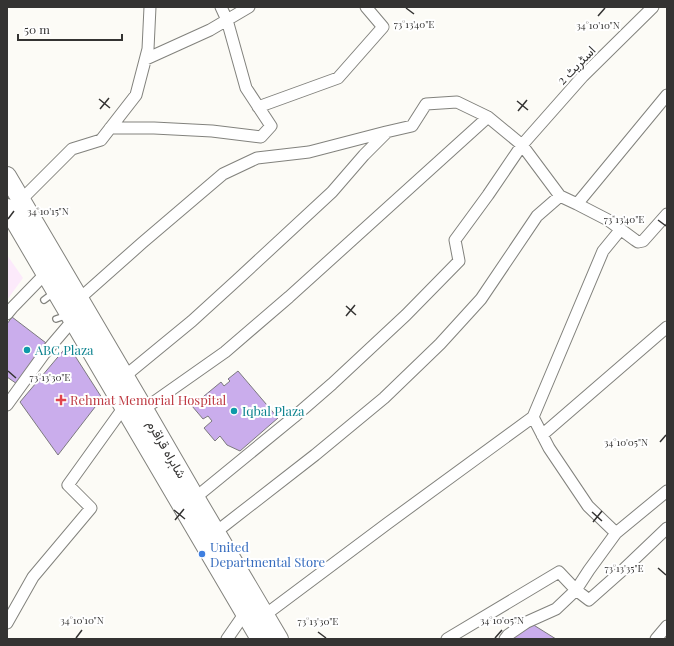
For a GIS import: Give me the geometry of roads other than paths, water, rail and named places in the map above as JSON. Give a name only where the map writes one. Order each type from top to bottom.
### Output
[{"type":"highway","name":"شاہراہ قراقرم","points":[[7,176],[14,204],[48,287],[65,320],[124,407],[260,639]]},
{"type":"highway","name":"شاہراہ قراقرم","points":[[14,204],[79,299],[279,639]]},
{"type":"street","points":[[14,204],[72,149],[101,140],[136,95],[148,49],[150,7]]},
{"type":"street","points":[[110,128],[154,128],[212,131],[261,138],[271,126],[246,88],[227,20],[221,7]]},
{"type":"street","points":[[146,59],[210,30],[249,7]]},
{"type":"street","points":[[258,106],[338,78],[383,27],[366,7]]},
{"type":"street","name":"اسٹریٹ 2","points":[[195,498],[332,384],[406,315],[459,260],[455,240],[522,145],[584,76],[653,7]]},
{"type":"street","points":[[577,204],[667,95]]},
{"type":"street","points":[[79,299],[142,243],[224,174],[257,158],[309,152],[412,126],[426,104],[457,102],[488,117],[522,145],[560,196],[608,220],[638,242],[643,240],[667,214]]},
{"type":"street","points":[[144,408],[225,352],[289,297],[488,117]]},
{"type":"street","points":[[125,376],[192,321],[332,192],[386,132]]},
{"type":"street","points":[[216,532],[315,455],[378,403],[440,344],[481,299],[537,216],[560,196]]},
{"type":"street","points":[[265,615],[388,523],[534,418],[603,251],[621,230]]},
{"type":"street","points":[[7,314],[12,308],[48,287]]},
{"type":"street","points":[[7,405],[44,354],[65,320]]},
{"type":"street","points":[[542,435],[667,326]]},
{"type":"street","points":[[7,623],[33,577],[91,508],[68,485],[124,407]]},
{"type":"street","points":[[534,418],[549,448],[588,506],[616,533]]},
{"type":"street","points":[[505,639],[508,635],[528,622],[556,609],[576,590],[616,533],[667,491]]},
{"type":"street","points":[[447,639],[559,572],[576,590],[589,600],[667,528]]},
{"type":"street","points":[[227,639],[245,613]]},
{"type":"street","points":[[656,639],[667,626]]},
{"type":"place","name":"ABC Plaza","points":[[27,350]]},
{"type":"place","name":"Rehmat Memorial Hospital","points":[[61,400]]},
{"type":"place","name":"Iqbal Plaza","points":[[234,411]]},
{"type":"place","name":"United Departmental Store","points":[[202,554]]}]
